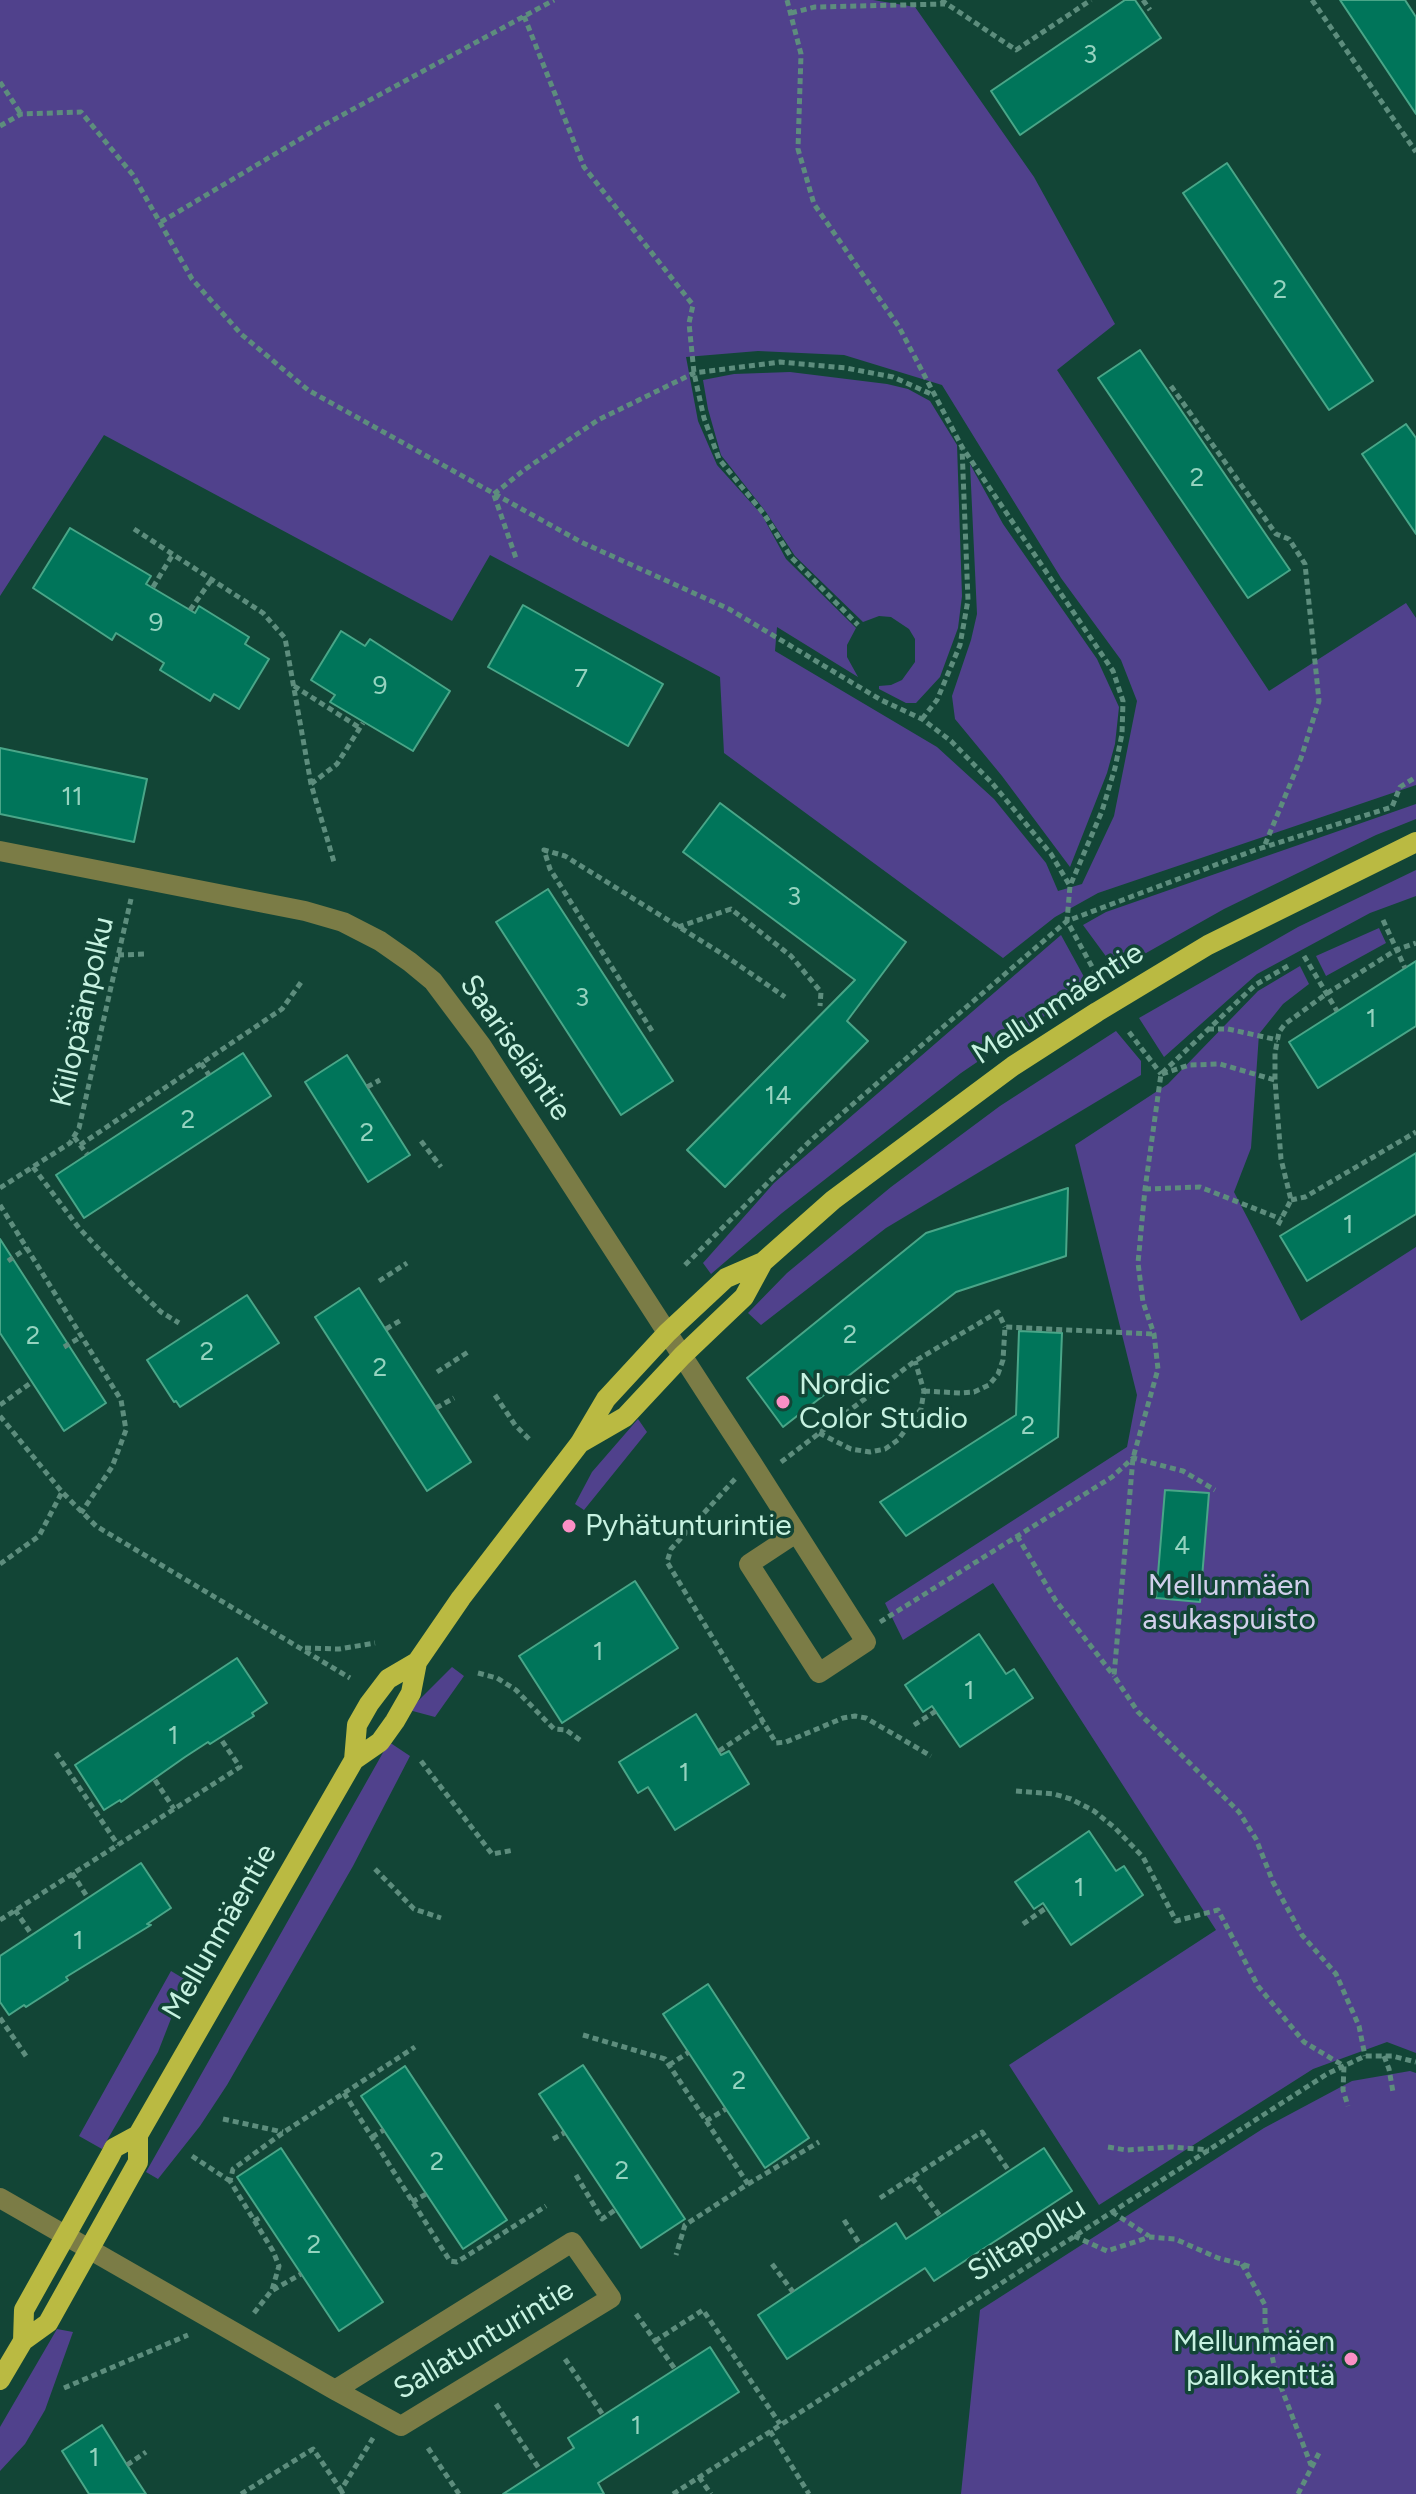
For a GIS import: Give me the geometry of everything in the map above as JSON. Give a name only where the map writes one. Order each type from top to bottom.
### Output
[{"type":"main road","name":"Mellunmäentie","points":[[354,1760],[380,1742],[395,1721],[411,1693],[417,1662],[461,1598],[580,1443],[606,1399],[667,1333],[726,1278],[763,1262],[833,1200],[921,1133],[1013,1066],[1085,1019],[1208,945],[1416,842]]},
{"type":"main road","name":"Mellunmäentie","points":[[580,1443],[625,1417],[682,1356],[744,1297],[763,1262]]},
{"type":"main road","name":"Mellunmäentie","points":[[0,2380],[23,2341],[48,2323],[138,2162],[138,2135],[354,1760],[357,1725],[369,1704],[388,1679],[417,1662]]},
{"type":"main road","name":"Mellunmäentie","points":[[23,2341],[24,2310],[114,2148],[138,2135]]},
{"type":"street","name":"Saariseläntie","points":[[0,851],[305,911],[343,922],[380,941],[410,962],[433,981],[467,1025],[667,1333]]},
{"type":"street","points":[[667,1333],[752,1463],[866,1642],[819,1673],[749,1564],[796,1533]]},
{"type":"street","name":"Sallatunturintie","points":[[0,2198],[66,2234],[335,2390],[401,2426],[611,2298],[572,2242],[335,2390]]},
{"type":"path","points":[[161,222],[322,126],[554,0]]},
{"type":"path","points":[[787,0],[801,54],[798,149],[814,204],[899,327],[962,447],[1113,671],[1123,701],[1122,734],[1115,768],[1102,811],[1070,886],[1067,921],[1096,974]]},
{"type":"path","points":[[791,13],[815,7],[900,7],[944,2],[1016,50],[1091,0]]},
{"type":"path","points":[[1143,0],[1150,10]]},
{"type":"path","points":[[1312,0],[1416,152]]},
{"type":"path","points":[[524,16],[584,167],[693,305],[689,323],[694,373],[704,418],[719,459],[764,514],[791,557],[858,625]]},
{"type":"path","points":[[0,82],[21,114]]},
{"type":"path","points":[[0,126],[21,114],[81,112],[133,175],[192,279],[241,334],[308,390],[581,542],[729,609],[858,686],[922,719],[951,741],[992,783],[1051,854],[1070,886]]},
{"type":"path","points":[[494,494],[598,420],[694,373],[780,362],[846,368],[893,377],[932,394]]},
{"type":"path","points":[[1171,386],[1276,534],[1289,539],[1305,564],[1319,701],[1301,758],[1264,848]]},
{"type":"path","points":[[922,719],[937,700],[960,645],[968,600],[962,447]]},
{"type":"path","points":[[494,494],[517,561]]},
{"type":"path","points":[[134,529],[263,613],[285,638],[311,784],[334,862]]},
{"type":"path","points":[[153,587],[173,554]]},
{"type":"path","points":[[190,610],[212,579]]},
{"type":"path","points":[[858,686],[862,680]]},
{"type":"path","points":[[294,686],[361,726],[337,764],[311,784]]},
{"type":"path","points":[[685,1265],[812,1139],[1067,921],[1264,848],[1392,807],[1400,787],[1416,777]]},
{"type":"path","points":[[652,1031],[550,869],[544,850],[565,856],[724,955],[785,997]]},
{"type":"path","name":"Kiilopäänpolku","points":[[0,1188],[70,1143],[79,1128],[131,901]]},
{"type":"path","points":[[678,927],[731,909],[791,956],[821,992],[820,1006]]},
{"type":"path","points":[[1383,920],[1405,968]]},
{"type":"path","points":[[1145,1189],[1200,1187],[1280,1222],[1291,1200],[1281,1159],[1275,1080],[1278,1040],[1285,1024],[1396,950],[1416,943]]},
{"type":"path","points":[[118,955],[146,954]]},
{"type":"path","points":[[1304,956],[1337,1011]]},
{"type":"path","points":[[1114,1676],[1133,1458],[1158,1369],[1154,1334],[1143,1302],[1138,1263],[1161,1074],[1255,985],[1288,966]]},
{"type":"path","points":[[80,1145],[282,1009],[302,981]]},
{"type":"path","points":[[1207,1029],[1228,1029],[1278,1040]]},
{"type":"path","points":[[1129,1032],[1161,1074]]},
{"type":"path","points":[[201,1063],[209,1075]]},
{"type":"path","points":[[1161,1074],[1189,1065],[1220,1064],[1275,1080]]},
{"type":"path","points":[[367,1087],[380,1080]]},
{"type":"path","points":[[1291,1200],[1305,1197],[1416,1132]]},
{"type":"path","points":[[74,1137],[87,1154]]},
{"type":"path","points":[[421,1141],[441,1167]]},
{"type":"path","points":[[33,1167],[79,1228],[161,1312],[179,1323]]},
{"type":"path","points":[[0,1205],[121,1400],[126,1430],[112,1467],[81,1513]]},
{"type":"path","points":[[8,1261],[27,1248]]},
{"type":"path","points":[[379,1281],[407,1263]]},
{"type":"path","points":[[781,1462],[915,1361],[998,1312],[1005,1327],[1003,1360],[998,1374],[989,1385],[974,1392],[924,1391]]},
{"type":"path","points":[[386,1329],[403,1319]]},
{"type":"path","points":[[1005,1327],[1154,1334]]},
{"type":"path","points":[[64,1347],[81,1337]]},
{"type":"path","points":[[437,1372],[468,1352]]},
{"type":"path","points":[[819,1433],[851,1449],[870,1452],[885,1449],[898,1440],[921,1409],[924,1391],[915,1361]]},
{"type":"path","points":[[0,1405],[32,1382]]},
{"type":"path","points":[[495,1395],[515,1425],[529,1439]]},
{"type":"path","points":[[436,1408],[454,1398]]},
{"type":"path","points":[[0,1416],[81,1513],[113,1538],[350,1678]]},
{"type":"path","points":[[1133,1458],[1183,1471],[1215,1490]]},
{"type":"path","points":[[866,1642],[881,1621],[1112,1477],[1133,1458]]},
{"type":"path","points":[[752,1463],[671,1549],[667,1562],[763,1722],[776,1743],[786,1742],[843,1718],[866,1718],[931,1756]]},
{"type":"path","points":[[0,1564],[39,1536],[62,1492]]},
{"type":"path","points":[[1017,1536],[1056,1601],[1138,1712],[1239,1812],[1256,1839],[1273,1882],[1302,1935],[1336,1974],[1354,2014],[1365,2056]]},
{"type":"path","points":[[300,1648],[339,1649],[375,1643]]},
{"type":"path","points":[[478,1673],[497,1678],[516,1690],[554,1729],[566,1730],[580,1740]]},
{"type":"path","points":[[914,1725],[936,1711]]},
{"type":"path","points":[[719,1751],[763,1722]]},
{"type":"path","points":[[0,1920],[240,1767],[220,1738]]},
{"type":"path","points":[[56,1753],[118,1845]]},
{"type":"path","points":[[421,1761],[492,1854],[514,1850]]},
{"type":"path","points":[[155,1780],[174,1809]]},
{"type":"path","points":[[1016,1791],[1054,1794],[1071,1799],[1094,1811],[1115,1828],[1143,1857],[1176,1921],[1218,1910],[1258,1986],[1304,2042],[1344,2066],[1343,2090],[1348,2106]]},
{"type":"path","points":[[375,1869],[414,1909],[441,1918]]},
{"type":"path","points":[[72,1873],[88,1898]]},
{"type":"path","points":[[1023,1924],[1046,1908]]},
{"type":"path","points":[[15,1910],[32,1935]]},
{"type":"path","points":[[0,2018],[26,2056]]},
{"type":"path","points":[[583,2035],[665,2059],[748,2184]]},
{"type":"path","points":[[230,2181],[233,2169],[284,2132],[415,2047]]},
{"type":"path","points":[[669,2065],[689,2052]]},
{"type":"path","name":"Siltapolku","points":[[673,2494],[1344,2066],[1365,2056],[1416,2062]]},
{"type":"path","points":[[1384,2056],[1393,2092]]},
{"type":"path","points":[[344,2093],[450,2261],[457,2262],[546,2206]]},
{"type":"path","points":[[706,2121],[726,2109]]},
{"type":"path","points":[[223,2119],[284,2132]]},
{"type":"path","points":[[372,2137],[384,2130]]},
{"type":"path","points":[[880,2198],[982,2132],[1009,2171]]},
{"type":"path","points":[[553,2139],[564,2133]]},
{"type":"path","points":[[676,2255],[685,2225],[819,2142]]},
{"type":"path","points":[[1108,2147],[1126,2150],[1173,2147],[1210,2150]]},
{"type":"path","points":[[192,2156],[230,2181],[279,2266],[272,2290],[254,2313]]},
{"type":"path","points":[[576,2175],[602,2219],[615,2210]]},
{"type":"path","points":[[912,2178],[940,2216]]},
{"type":"path","points":[[412,2202],[426,2194]]},
{"type":"path","points":[[1112,2212],[1150,2237]]},
{"type":"path","points":[[254,2221],[263,2216]]},
{"type":"path","points":[[844,2220],[861,2246]]},
{"type":"path","points":[[1074,2236],[1107,2251],[1150,2237],[1175,2239],[1218,2258],[1252,2267]]},
{"type":"path","points":[[772,2264],[793,2292]]},
{"type":"path","points":[[1242,2264],[1265,2305],[1265,2324],[1276,2374],[1311,2465]]},
{"type":"path","points":[[272,2290],[301,2274]]},
{"type":"path","points":[[655,2341],[703,2310],[780,2424]]},
{"type":"path","points":[[636,2314],[675,2369]]},
{"type":"path","points":[[64,2388],[187,2336]]},
{"type":"path","points":[[565,2359],[603,2415]]},
{"type":"path","points":[[496,2404],[540,2470]]},
{"type":"path","points":[[770,2431],[809,2494]]},
{"type":"path","points":[[241,2494],[313,2449],[342,2492],[373,2438]]},
{"type":"path","points":[[428,2448],[459,2494]]},
{"type":"path","points":[[1298,2494],[1320,2451]]},
{"type":"path","points":[[127,2465],[146,2452]]},
{"type":"path","points":[[699,2477],[711,2494]]},
{"type":"green space","points":[[0,0],[873,0],[915,7],[1034,177],[1115,324],[1057,370],[1269,691],[1406,603],[1416,618],[1416,785],[1098,893],[1055,917],[1003,958],[724,753],[720,677],[490,555],[452,621],[104,435],[0,596]],"holes":[[[758,351],[844,355],[942,385],[1061,578],[1121,660],[1137,701],[1114,816],[1082,884],[1058,891],[1046,863],[994,799],[937,747],[775,651],[777,627],[858,677],[847,657],[847,645],[856,628],[786,559],[762,515],[717,465],[698,421],[686,357]]]},
{"type":"green space","points":[[790,372],[908,389],[930,401],[957,445],[962,596],[958,628],[940,677],[916,703],[906,703],[879,689],[879,686],[902,680],[915,662],[915,639],[909,629],[891,617],[879,616],[863,622],[795,556],[766,512],[721,455],[703,380],[734,374]]},
{"type":"green space","points":[[970,464],[1003,524],[1097,659],[1119,707],[1115,744],[1107,773],[1070,867],[955,719],[952,696],[977,614]]},
{"type":"green space","points":[[1416,804],[1416,819],[1376,835],[1224,909],[1116,970],[1083,925],[1106,912]]},
{"type":"green space","points":[[1416,870],[1416,896],[1370,913],[1257,974],[1164,1057],[1139,1018],[1298,927]]},
{"type":"green space","points":[[1379,928],[1386,943],[1326,976],[1316,956]]},
{"type":"green space","points":[[1061,935],[1089,986],[961,1073],[782,1213],[711,1274],[703,1263],[774,1183]]},
{"type":"green space","name":"Mellunmäen asukaspuisto","points":[[1300,966],[1309,984],[1283,1004],[1259,1034],[1251,1148],[1234,1192],[1301,1321],[1416,1247],[1416,2053],[1387,2042],[1313,2069],[1099,2205],[1009,2065],[1216,1930],[993,1583],[903,1640],[885,1603],[1127,1447],[1137,1395],[1075,1145],[1168,1084],[1258,991]]},
{"type":"green space","points":[[1116,1031],[1141,1061],[1141,1075],[886,1228],[761,1325],[748,1313],[787,1273],[891,1187],[1000,1106]]},
{"type":"green space","points":[[638,1419],[647,1432],[584,1510],[575,1504],[592,1472]]},
{"type":"green space","points":[[452,1667],[464,1676],[435,1717],[409,1710]]},
{"type":"green space","points":[[389,1742],[410,1756],[353,1866],[227,2085],[200,2126],[158,2179],[146,2172]]},
{"type":"green space","points":[[171,1971],[186,1980],[158,2052],[102,2149],[79,2136]]},
{"type":"green space","points":[[1410,2071],[1416,2073],[1416,2494],[961,2494],[980,2310],[1264,2128],[1352,2081]]},
{"type":"green space","points":[[57,2329],[73,2332],[45,2410],[25,2444],[0,2471],[0,2427]]},
{"type":"building","points":[[1125,0],[1135,0],[1161,38],[1020,135],[991,91]]},
{"type":"building","points":[[1340,0],[1405,0],[1416,17],[1416,114]]},
{"type":"building","points":[[1227,163],[1373,381],[1329,410],[1183,193]]},
{"type":"building","points":[[1140,350],[1290,570],[1248,598],[1098,378]]},
{"type":"building","points":[[1406,424],[1416,438],[1416,534],[1362,454]]},
{"type":"building","points":[[70,528],[151,576],[146,584],[195,613],[199,606],[249,637],[245,644],[269,659],[239,709],[214,694],[210,701],[160,670],[164,663],[116,633],[112,640],[33,588]]},
{"type":"building","points":[[523,605],[663,684],[628,746],[488,667]]},
{"type":"building","points":[[341,631],[365,646],[370,639],[450,691],[413,751],[330,702],[335,695],[311,680]]},
{"type":"building","points":[[0,748],[147,779],[134,842],[0,814]]},
{"type":"building","points":[[720,803],[906,942],[847,1021],[868,1041],[725,1187],[687,1150],[855,980],[683,852]]},
{"type":"building","points":[[548,889],[673,1081],[621,1115],[496,922]]},
{"type":"building","points":[[1416,961],[1416,1026],[1318,1088],[1289,1042]]},
{"type":"building","points":[[243,1053],[271,1096],[84,1218],[56,1175]]},
{"type":"building","points":[[347,1055],[410,1155],[368,1182],[305,1082]]},
{"type":"building","points":[[1416,1153],[1416,1214],[1307,1281],[1280,1236]]},
{"type":"building","points":[[1068,1188],[1066,1256],[956,1292],[783,1427],[747,1378],[926,1233]]},
{"type":"building","points":[[0,1239],[106,1403],[64,1431],[0,1333]]},
{"type":"building","points":[[359,1288],[471,1462],[427,1491],[315,1317]]},
{"type":"building","points":[[247,1295],[279,1343],[180,1407],[147,1360]]},
{"type":"building","points":[[1019,1331],[1062,1333],[1058,1437],[906,1536],[880,1502],[1016,1415]]},
{"type":"building","points":[[1165,1490],[1209,1493],[1200,1602],[1156,1598]]},
{"type":"building","points":[[635,1581],[678,1648],[562,1723],[519,1656]]},
{"type":"building","points":[[979,1634],[1006,1674],[1014,1669],[1033,1698],[960,1747],[932,1706],[923,1712],[905,1685]]},
{"type":"building","points":[[237,1658],[267,1703],[252,1713],[254,1716],[104,1810],[75,1765]]},
{"type":"building","points":[[696,1714],[721,1755],[729,1751],[749,1784],[675,1830],[648,1787],[638,1793],[619,1762]]},
{"type":"building","points":[[1089,1831],[1116,1871],[1124,1866],[1143,1895],[1071,1945],[1043,1903],[1034,1909],[1015,1882]]},
{"type":"building","points":[[141,1863],[171,1908],[147,1924],[151,1925],[66,1977],[68,1980],[9,2015],[0,2002],[0,1956]]},
{"type":"building","points":[[708,1984],[809,2138],[765,2168],[663,2014]]},
{"type":"building","points":[[583,2065],[685,2219],[641,2248],[539,2094]]},
{"type":"building","points":[[405,2066],[507,2220],[463,2249],[361,2096]]},
{"type":"building","points":[[281,2148],[383,2302],[339,2331],[237,2177]]},
{"type":"building","points":[[1044,2148],[1072,2191],[934,2281],[925,2268],[787,2359],[758,2315],[896,2223],[906,2239]]},
{"type":"building","points":[[710,2347],[739,2392],[598,2483],[604,2494],[503,2494],[574,2448],[568,2438]]},
{"type":"building","points":[[102,2425],[146,2494],[89,2494],[62,2451]]},
{"type":"place","name":"Nordic Color Studio","points":[[783,1402]]},
{"type":"place","name":"Pyhätunturintie","points":[[569,1526]]},
{"type":"place","name":"Mellunmäen pallokenttä","points":[[1351,2359]]}]
